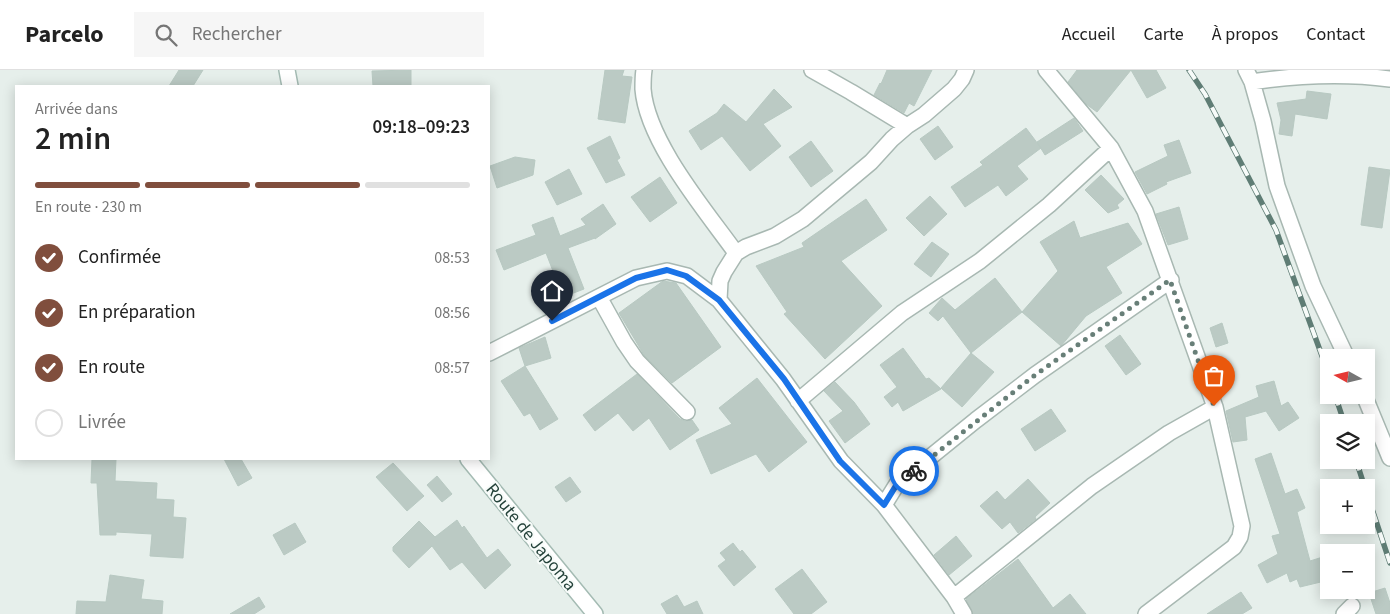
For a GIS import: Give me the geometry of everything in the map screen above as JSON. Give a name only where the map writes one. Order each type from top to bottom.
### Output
[{"type":"street","points":[[287,70],[290,85]]},
{"type":"street","points":[[644,70],[643,90],[648,112],[665,153],[736,253]]},
{"type":"street","points":[[812,70],[907,126]]},
{"type":"street","points":[[719,300],[720,282],[736,253],[746,247],[775,236],[803,219],[871,162],[907,126],[924,115],[954,89],[966,70]]},
{"type":"street","points":[[1046,70],[1111,148],[1145,212],[1214,406],[1242,526],[1240,537],[1234,546],[1146,614]]},
{"type":"street","points":[[1343,349],[1313,286],[1277,186],[1249,76],[1323,75],[1390,79]]},
{"type":"street","points":[[798,401],[902,313],[980,261],[1049,205],[1111,148]]},
{"type":"street","points":[[490,352],[636,278],[667,270],[686,276],[719,300],[784,379],[840,461],[884,505],[954,597],[964,614]]},
{"type":"street","points":[[884,505],[897,484],[976,420],[1035,375],[1170,280]]},
{"type":"street","points":[[599,297],[637,361],[687,412]]},
{"type":"street","points":[[1368,404],[1390,458]]},
{"type":"street","points":[[954,597],[1092,486],[1168,433],[1214,406]]},
{"type":"street","name":"Route de Japoma","points":[[469,460],[594,614]]},
{"type":"building","points":[[179,70],[203,70],[194,85],[170,85]]},
{"type":"building","points":[[411,70],[411,85],[373,85],[372,71]]},
{"type":"building","points":[[605,70],[624,70],[622,76],[632,77],[625,123],[598,119]]},
{"type":"building","points":[[887,70],[932,70],[914,106],[909,103],[904,113],[874,95]]},
{"type":"building","points":[[1077,70],[1131,70],[1097,112],[1086,104],[1068,82]]},
{"type":"building","points":[[1131,70],[1156,70],[1166,88],[1147,98]]},
{"type":"building","points":[[774,89],[792,107],[763,124],[781,146],[750,171],[722,136],[701,150],[689,131],[717,113],[724,104],[746,122]]},
{"type":"building","points":[[1307,91],[1331,94],[1327,119],[1295,114],[1292,136],[1279,134],[1281,120],[1277,103],[1306,99]]},
{"type":"building","points":[[1074,118],[1083,131],[1045,155],[1037,142]]},
{"type":"building","points":[[938,126],[953,147],[935,160],[920,139]]},
{"type":"building","points":[[1026,128],[1041,148],[1017,166],[1028,179],[1006,196],[998,185],[965,207],[951,187],[983,165],[980,162]]},
{"type":"building","points":[[610,136],[620,158],[617,160],[625,175],[606,183],[587,148]]},
{"type":"building","points":[[1179,140],[1191,173],[1166,182],[1167,184],[1147,194],[1135,172],[1168,156],[1164,145]]},
{"type":"building","points":[[811,141],[833,171],[811,187],[789,157]]},
{"type":"building","points":[[515,157],[535,160],[533,175],[497,188],[490,166]]},
{"type":"building","points":[[1369,167],[1390,170],[1382,228],[1361,225]]},
{"type":"building","points":[[569,169],[582,194],[557,205],[545,182]]},
{"type":"building","points":[[1101,175],[1124,199],[1117,205],[1119,208],[1108,213],[1085,190]]},
{"type":"building","points":[[660,177],[677,203],[650,222],[631,197]]},
{"type":"building","points":[[930,196],[947,214],[924,236],[906,218]]},
{"type":"building","points":[[866,199],[887,230],[841,261],[882,306],[825,359],[784,314],[787,312],[756,266],[804,247],[802,243]]},
{"type":"building","points":[[603,204],[616,224],[595,239],[568,248],[584,289],[563,297],[546,253],[504,270],[496,250],[536,235],[532,225],[553,217],[560,236],[586,225],[581,219]]},
{"type":"building","points":[[1179,207],[1188,239],[1168,245],[1156,214]]},
{"type":"building","points":[[1074,221],[1080,238],[1128,223],[1142,244],[1106,267],[1122,293],[1086,316],[1061,346],[1022,312],[1058,271],[1040,242]]},
{"type":"building","points":[[932,242],[949,254],[931,277],[914,264]]},
{"type":"building","points":[[995,278],[1022,312],[971,353],[943,316],[938,321],[929,313],[942,298],[955,310]]},
{"type":"building","points":[[663,281],[676,283],[721,347],[672,383],[644,355],[619,313]]},
{"type":"building","points":[[1222,323],[1228,343],[1216,347],[1210,328]]},
{"type":"building","points":[[1120,335],[1141,364],[1126,375],[1105,346]]},
{"type":"building","points":[[545,337],[551,358],[525,366],[519,348]]},
{"type":"building","points":[[903,348],[926,379],[929,378],[941,389],[903,411],[898,402],[892,407],[884,397],[897,387],[880,365]]},
{"type":"building","points":[[971,353],[994,372],[962,407],[941,388]]},
{"type":"building","points":[[525,366],[558,419],[540,430],[530,413],[524,416],[501,381]]},
{"type":"building","points":[[637,374],[680,419],[685,421],[692,420],[699,430],[670,450],[649,418],[633,431],[618,413],[595,431],[583,415]]},
{"type":"building","points":[[757,378],[807,442],[769,472],[756,454],[711,474],[696,440],[732,424],[719,408]]},
{"type":"building","points":[[1274,381],[1281,406],[1288,402],[1299,418],[1279,431],[1266,411],[1245,417],[1247,440],[1233,442],[1226,411],[1259,397],[1256,386]]},
{"type":"building","points":[[835,382],[854,402],[870,424],[845,443],[829,421],[843,411],[824,391]]},
{"type":"building","points":[[1051,409],[1066,431],[1035,451],[1021,429]]},
{"type":"building","points":[[1271,453],[1285,494],[1297,489],[1305,508],[1297,512],[1310,561],[1320,558],[1320,582],[1300,587],[1297,579],[1290,582],[1287,573],[1267,583],[1258,565],[1278,554],[1272,536],[1280,534],[1255,459]]},
{"type":"building","points":[[92,460],[116,460],[115,481],[157,483],[156,499],[174,500],[173,517],[186,518],[183,558],[150,556],[152,534],[116,532],[116,535],[100,535],[97,483],[91,483]]},
{"type":"building","points":[[225,460],[242,460],[252,478],[238,486]]},
{"type":"building","points":[[393,463],[424,496],[407,511],[376,477]]},
{"type":"building","points":[[437,476],[452,494],[442,502],[427,485]]},
{"type":"building","points":[[570,477],[581,492],[566,502],[555,487]]},
{"type":"building","points":[[1028,479],[1050,503],[1035,517],[1036,519],[1018,533],[1010,522],[1002,529],[980,506],[997,491],[1005,500]]},
{"type":"building","points":[[457,520],[462,528],[464,526],[487,558],[498,549],[511,565],[485,589],[462,562],[450,570],[432,546],[409,568],[393,551],[393,547],[419,521],[435,537]]},
{"type":"building","points":[[295,523],[306,542],[284,555],[273,535]]},
{"type":"building","points":[[956,536],[972,556],[949,575],[934,555]]},
{"type":"building","points":[[733,543],[740,552],[742,550],[756,567],[734,586],[718,566],[726,560],[720,553]]},
{"type":"building","points":[[1018,559],[1053,608],[1070,594],[1086,614],[973,614],[966,599]]},
{"type":"building","points":[[802,569],[827,602],[811,614],[794,614],[775,589]]},
{"type":"building","points":[[110,575],[144,580],[141,599],[163,601],[162,614],[76,614],[77,601],[106,602]]},
{"type":"building","points":[[1385,588],[1390,603],[1390,614],[1376,614],[1371,599],[1375,599],[1375,591]]},
{"type":"building","points":[[1241,592],[1252,608],[1242,614],[1207,614]]},
{"type":"building","points":[[677,595],[684,607],[697,601],[703,614],[667,614],[661,604]]},
{"type":"building","points":[[259,597],[265,607],[254,614],[230,614]]},
{"type":"railway","points":[[1189,70],[1205,94],[1276,230],[1320,350]]},
{"type":"railway","points":[[1338,404],[1341,414]]},
{"type":"railway","points":[[1359,469],[1362,479]]},
{"type":"railway","points":[[1375,518],[1390,563]]},
{"type":"way so far","points":[[914,471],[1035,375],[1170,280],[1214,406]]},
{"type":"route","points":[[552,321],[636,278],[667,270],[686,276],[719,300],[784,379],[840,461],[884,505],[897,484],[914,471]]}]
